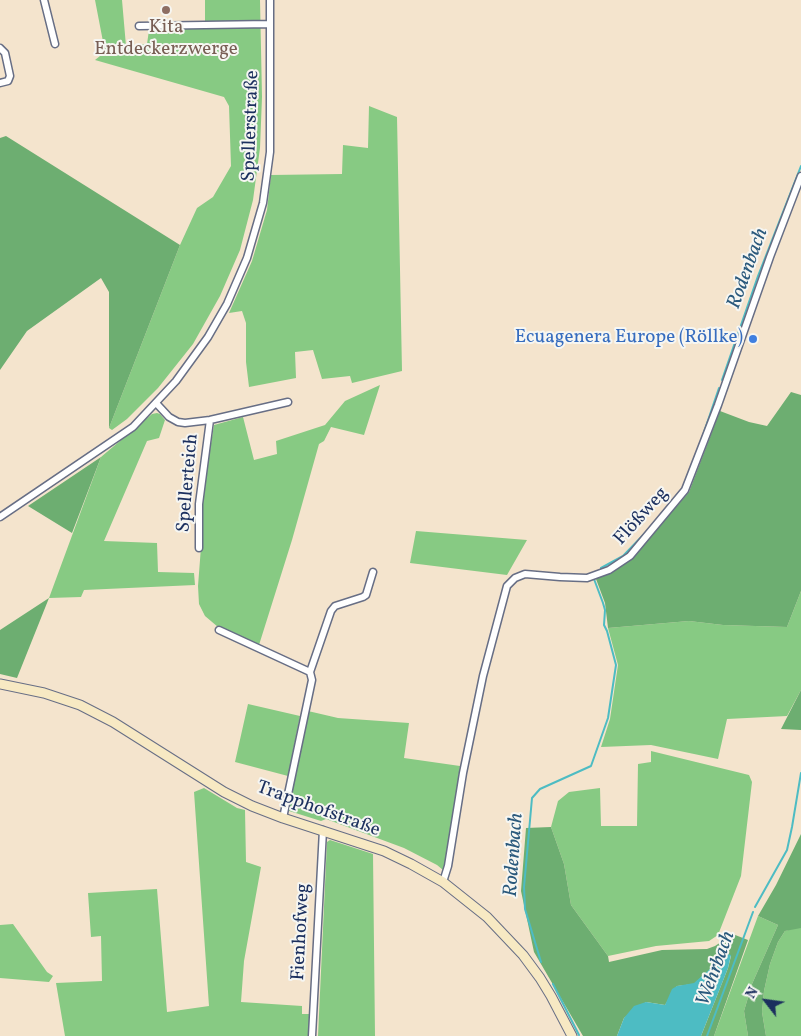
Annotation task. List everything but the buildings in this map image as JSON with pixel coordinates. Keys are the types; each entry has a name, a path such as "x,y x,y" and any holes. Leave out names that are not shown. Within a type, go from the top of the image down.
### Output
{"street":[{"path":"44,0 55,44"},
{"name":"Spellerstraße","path":"0,517 132,427 176,381 208,337 227,304 247,258 263,204 270,152 270,0"},
{"path":"139,26 270,24"},
{"path":"0,48 5,52 10,76 8,82 0,83"},
{"name":"Flößweg","path":"443,882 448,866 463,773 481,685 507,586 515,578 525,574 560,578 587,578 609,570 630,556 685,490 801,176"},
{"path":"156,403 169,417 178,422 192,423 288,402"},
{"name":"Spellerteich","path":"199,548 199,504 210,420"},
{"path":"283,818 312,680 310,672 332,608 366,595 373,572"},
{"path":"219,630 310,672"},
{"name":"Trapphofstraße","path":"0,684 44,693 80,705 113,722 224,792 283,818 384,851 443,882 487,917 523,956 552,996 572,1036"},
{"name":"Fienhofweg","path":"312,1036 323,830"}],"green space":[{"path":"95,0 122,0 126,46 147,44 149,30 205,28 205,0 260,0 262,97 260,148 253,200 240,250 220,296 193,344 158,388 127,419 112,430 109,428 180,245 197,208 213,197 231,166 229,106 224,97 95,60 105,52"},
{"path":"369,106 397,117 402,371 352,383 350,376 322,379 313,350 295,352 296,378 249,387 246,362 246,323 242,311 229,313 252,261 267,210 271,175 342,174 343,145 368,148"},
{"path":"6,136 180,245 109,428 109,292 101,278 27,331 0,370 0,138"},
{"path":"380,385 364,435 331,427 324,441 319,444 292,540 259,645 218,627 205,616 199,604 198,586 202,499 214,425 243,417 254,460 277,454 276,441 325,425 345,401"},
{"path":"791,392 801,395 801,591 787,627 723,625 689,621 608,628 605,603 596,579 632,558 689,492 720,411 749,422 767,426"},
{"path":"157,413 165,420 159,438 147,441 104,541 157,543 158,572 194,573 195,585 84,590 81,597 49,598 101,457 152,414"},
{"path":"101,457 72,533 28,506"},
{"path":"416,531 527,540 507,575 410,563"},
{"path":"801,591 801,690 787,716 727,719 718,759 651,745 601,747 610,719 618,665 608,628 689,621 723,625 787,627"},
{"path":"49,598 17,678 0,674 0,630"},
{"path":"801,690 801,730 781,729"},
{"path":"248,704 300,716 288,776 235,762"},
{"path":"308,711 338,718 409,723 404,758 460,766 446,865 443,870 404,848 326,819 321,821 286,810"},
{"path":"651,751 749,775 752,782 741,876 718,935 709,941 656,946 608,956 571,905 564,864 551,827 558,801 569,792 600,788 601,826 637,826 638,764 651,762"},
{"path":"204,788 237,808 245,810 246,862 261,867 244,961 241,1002 302,1006 302,1014 310,1014 309,1036 65,1036 56,983 102,981 101,936 91,937 88,893 157,889 167,1012 209,1006 194,792"},
{"path":"551,827 564,864 571,905 608,956 609,962 662,950 707,949 721,942 725,931 748,940 714,1036 701,1036 728,968 731,956 727,954 694,984 677,986 665,1005 646,1002 624,1018 617,1036 583,1036 534,952 521,891 526,828"},
{"path":"801,834 801,928 785,931 778,942 770,964 762,1012 766,1036 748,1036 744,1011 752,984 778,925 758,916 776,885"},
{"path":"330,840 373,854 375,1036 318,1036 327,842"},
{"path":"758,916 778,925 752,984 744,1011 748,1036 714,1036"},
{"path":"13,924 47,972 53,976 49,982 0,978 0,925"},
{"path":"801,928 801,1036 766,1036 762,1012 770,964 778,942 785,931"}],"water":[{"path":"727,954 731,955 728,968 701,1036 617,1036 624,1018 634,1006 646,1002 665,1005 672,989 677,986 694,983"}],"waterway":[{"name":"Rodenbach","path":"722,380 758,276 801,166"},
{"name":"Rodenbach","path":"702,438 719,388"},
{"name":"Rodenbach","path":"601,568 623,556 649,529"},
{"name":"Rodenbach","path":"541,962 525,909 524,887 532,798 540,789 591,766 608,718 616,665 604,625 605,610 594,579"},
{"name":"Wehrbach","path":"755,907 787,850 801,773"},
{"name":"Wehrbach","path":"707,1036 753,912"},
{"name":"Rodenbach","path":"553,984 579,1035"}],"place":[{"name":"Kita Entdeckerzwerge","path":"166,10"},
{"name":"Ecuagenera Europe (Röllke)","path":"753,339"}]}
